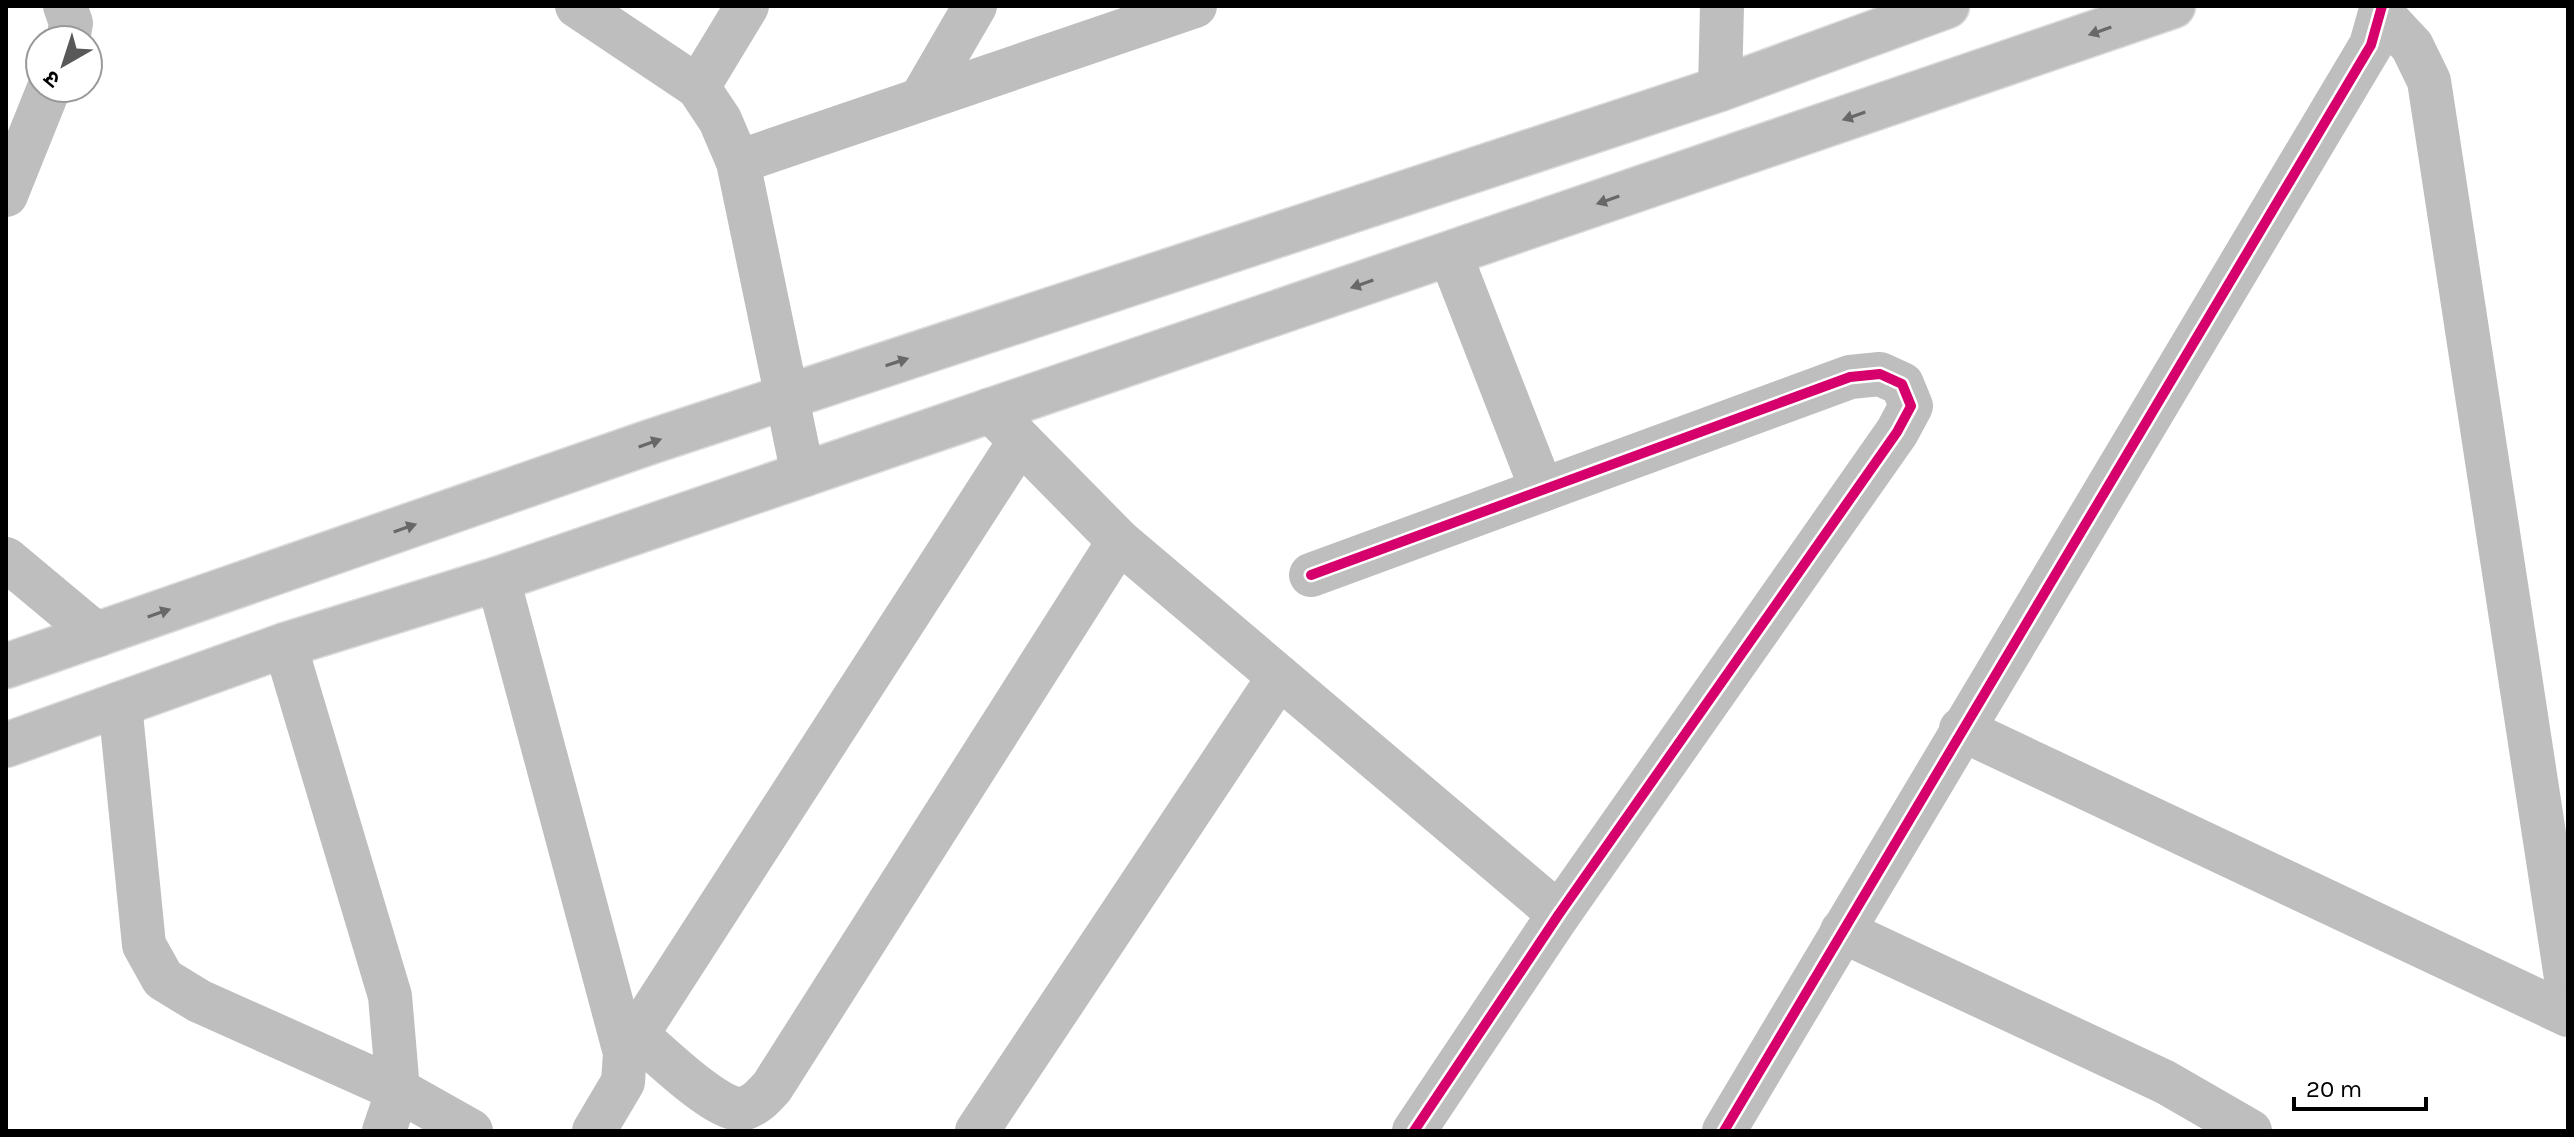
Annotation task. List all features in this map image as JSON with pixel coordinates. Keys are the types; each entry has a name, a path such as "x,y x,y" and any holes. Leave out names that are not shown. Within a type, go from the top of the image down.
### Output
{"street":[{"path":"577,6 698,87 720,120 738,162 803,475"},
{"path":"698,87 747,6"},
{"path":"921,99 975,6"},
{"path":"738,162 1195,6"},
{"path":"1720,89 1722,6"},
{"path":"6,666 787,398 1720,89 1947,6"},
{"path":"6,745 285,645 498,579 2173,6"},
{"path":"1724,1131 2371,45 2382,10"},
{"path":"2382,10 2412,46 2429,81 2568,991"},
{"path":"6,195 43,104"},
{"path":"1450,254 1542,490"},
{"path":"1311,575 1850,377 1880,374 1902,384 1911,406 1897,432 1559,914 1414,1131"},
{"path":"990,410 1119,541 1559,914"},
{"path":"594,1131 623,1082 631,1044 1020,441"},
{"path":"498,579 631,1044 717,1102 739,1110 756,1104 772,1087 1119,541"},
{"path":"6,559 97,635"},
{"path":"285,645 390,996 398,1090 384,1131"},
{"path":"977,1131 1279,677"},
{"path":"120,704 144,945 163,979 199,1001 398,1090 471,1131"},
{"path":"1961,729 2568,1015"},
{"path":"1842,931 2165,1082 2250,1131"}],"cycle path":[{"path":"1724,1131 2371,45 2382,6"},
{"path":"1311,575 1850,377 1880,374 1902,384 1911,406 1897,432 1559,914 1414,1131"}]}
